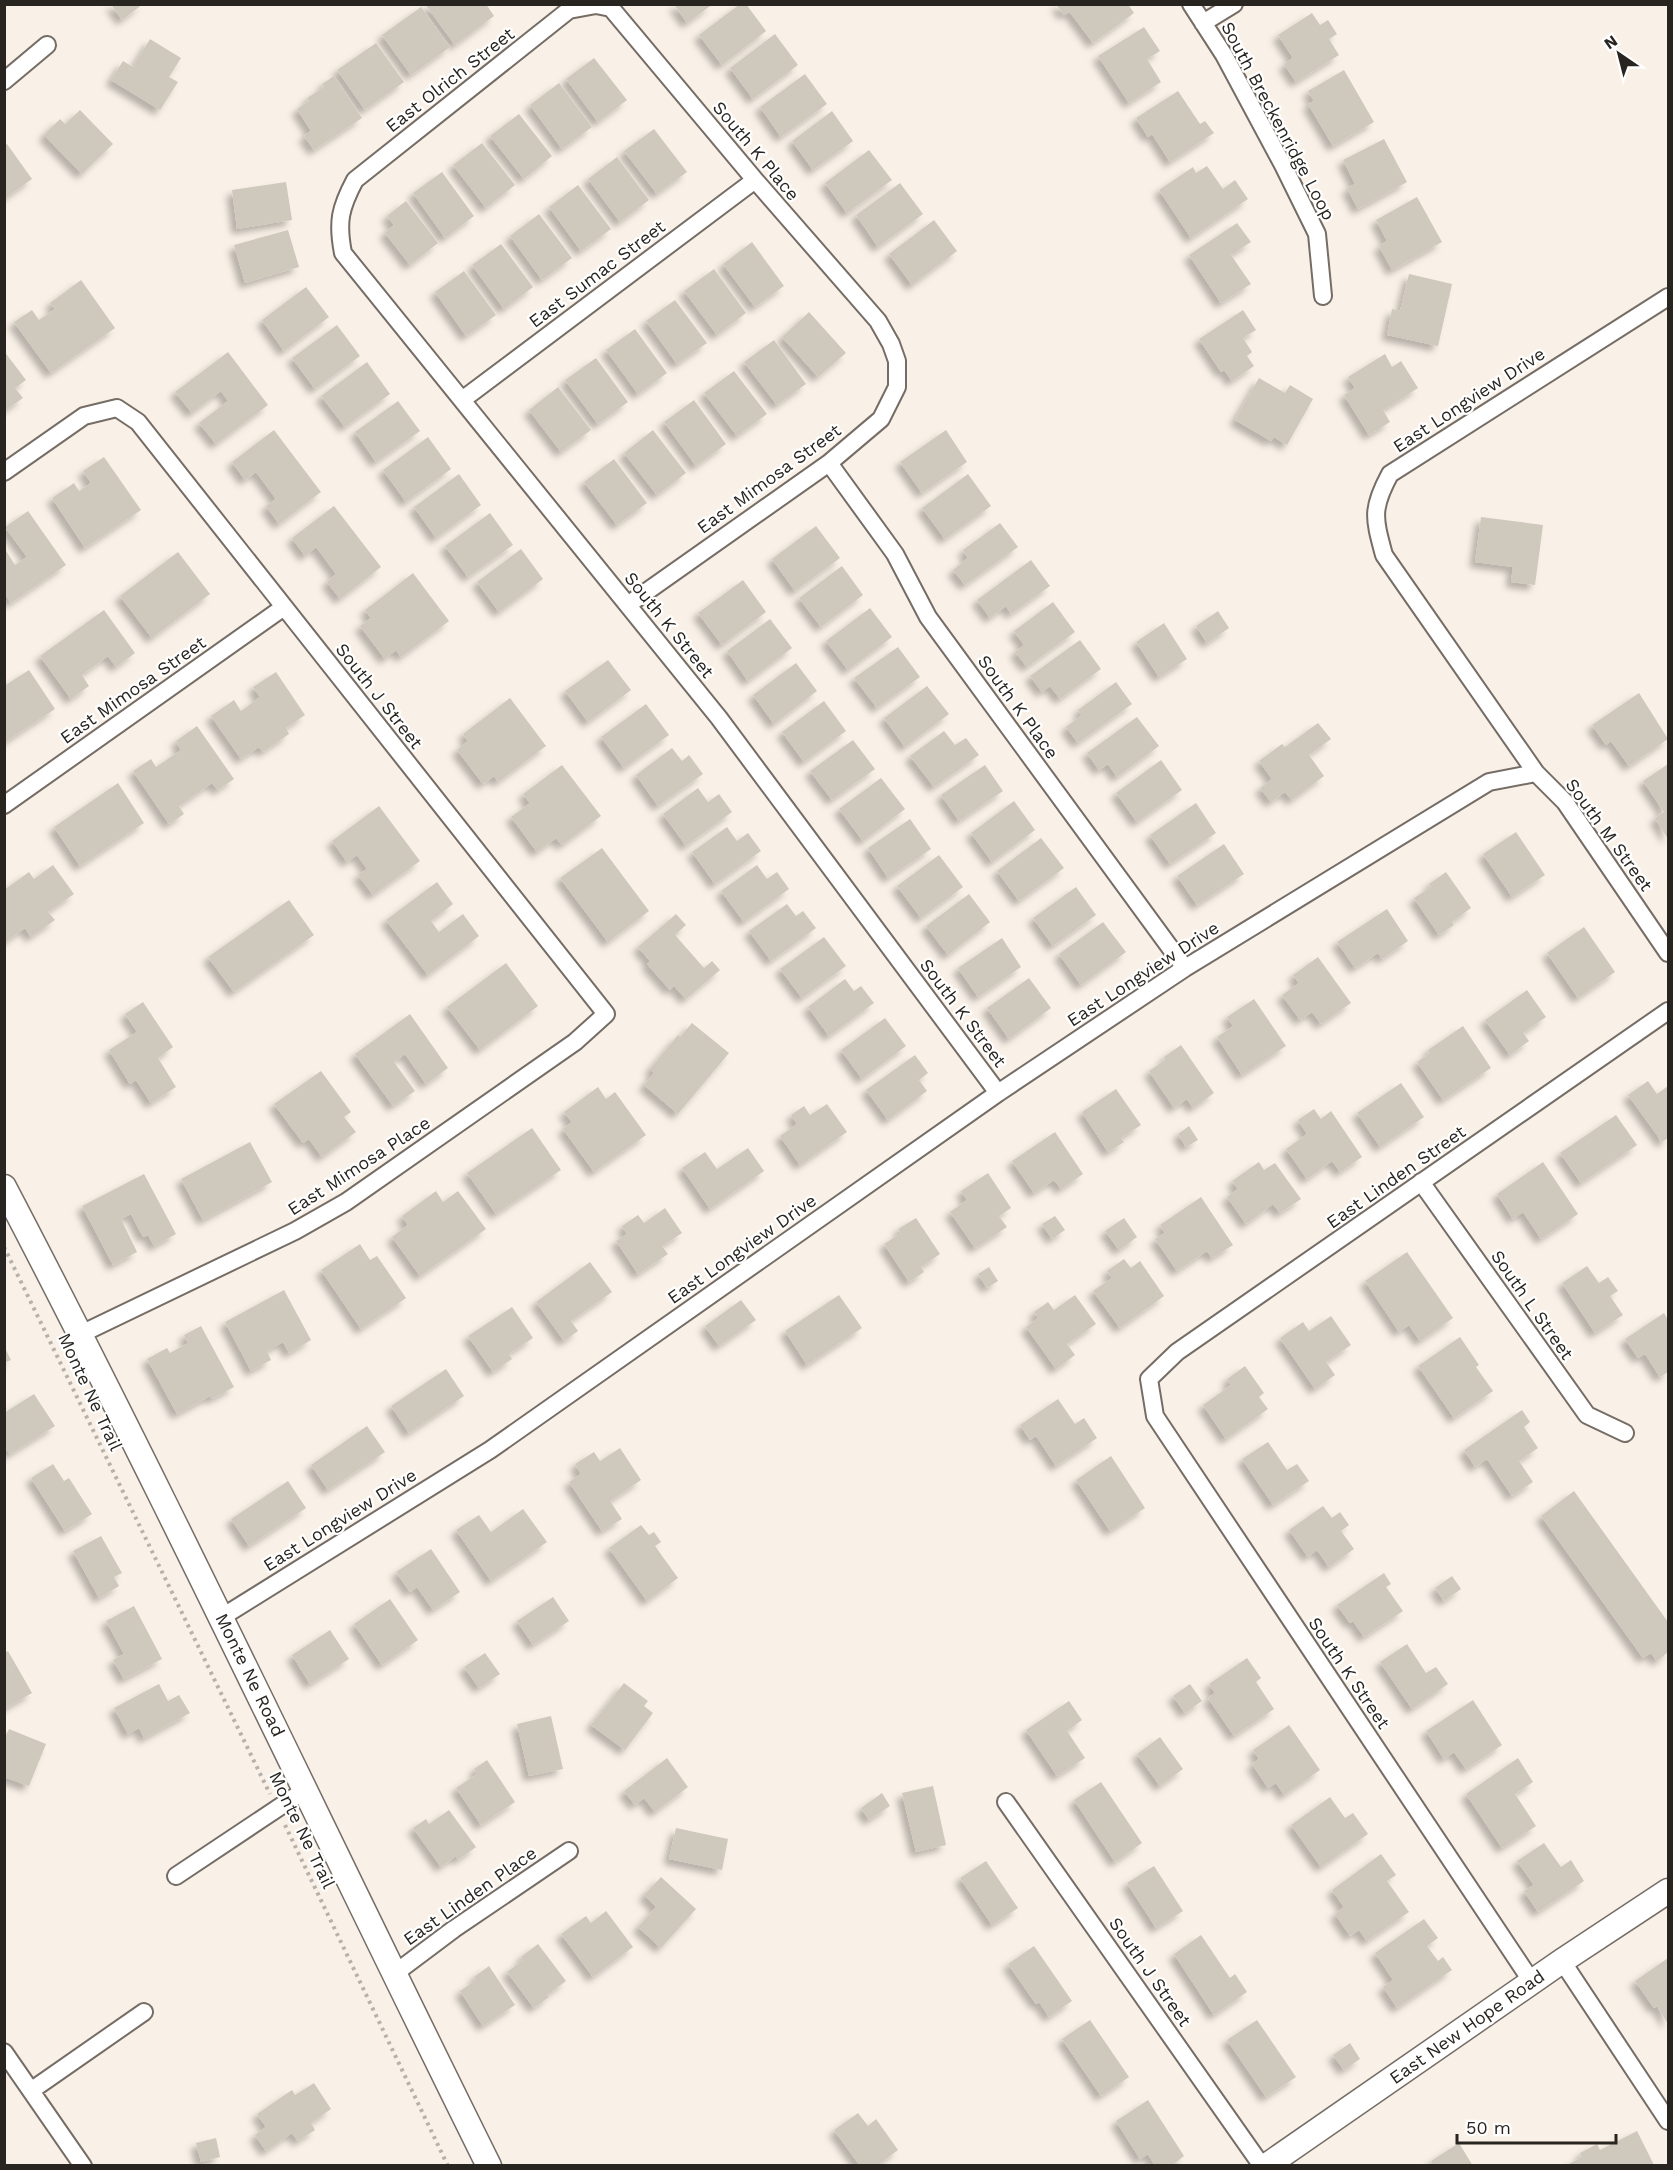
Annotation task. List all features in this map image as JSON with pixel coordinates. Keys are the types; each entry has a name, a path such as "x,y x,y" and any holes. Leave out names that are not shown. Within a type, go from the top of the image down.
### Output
{"street":[{"name":"South Breckenridge Loop","path":"1191,4 1224,55 1317,234 1323,296"},
{"path":"1203,23 1234,4"},
{"name":"South K Place","path":"567,7 596,5 611,8 755,180 878,321 897,361"},
{"name":"East Olrich Street","path":"355,180 567,7"},
{"path":"4,81 47,45"},
{"name":"South K Street","path":"355,180 345,198 338,227 343,253 719,718 998,1093"},
{"name":"East Sumac Street","path":"462,400 755,180"},
{"name":"East Longview Drive","path":"222,1617 490,1450 998,1093 1185,968 1489,782 1536,773 1384,555 1375,522 1378,495 1390,474 1413,458 1668,297"},
{"name":"East Mimosa Street","path":"628,604 829,463 881,419 897,387 897,361"},
{"name":"South J Street","path":"4,472 84,416 117,408 138,422 606,1014"},
{"name":"South K Place","path":"829,463 895,554 928,617 1185,968"},
{"name":"East Mimosa Street","path":"4,805 284,606"},
{"name":"South M Street","path":"1536,773 1565,801 1668,952"},
{"name":"East Linden Street","path":"1149,1379 1177,1352 1668,1011"},
{"name":"East Mimosa Place","path":"81,1334 295,1232 346,1202 575,1042 606,1014"},
{"name":"South L Street","path":"1421,1182 1587,1415 1625,1433"},
{"name":"Monte Ne Road","path":"4,1187 81,1334 222,1617 489,2166"},
{"name":"South K Street","path":"1149,1379 1155,1416 1532,1982"},
{"path":"176,1876 305,1790"},
{"name":"South J Street","path":"1006,1802 1262,2166"},
{"name":"East Linden Place","path":"394,1974 454,1929 568,1851"},
{"name":"East New Hope Road","path":"1266,2166 1562,1961 1668,1891"},
{"path":"1562,1961 1668,2121"},
{"path":"32,2090 144,2012"},
{"path":"4,2052 83,2166"}],"path":[{"name":"Monte Ne Trail","path":"4,1247 448,2166"}],"building":[{"path":"111,4 143,4 122,20"},
{"path":"425,4 486,4 494,16 455,45"},
{"path":"674,4 713,4 687,23"},
{"path":"740,4 746,4 766,31 722,65 699,35"},
{"path":"1056,4 1128,4 1134,13 1093,43 1069,11 1064,15"},
{"path":"421,7 450,47 411,75 382,35"},
{"path":"1312,13 1320,25 1328,20 1337,34 1329,39 1339,55 1296,82 1284,64 1293,58 1278,35"},
{"path":"1144,27 1160,51 1147,59 1161,82 1129,103 1098,56"},
{"path":"775,34 798,65 753,99 730,68"},
{"path":"150,39 181,58 169,77 178,82 160,110 111,80 123,61 133,67"},
{"path":"376,43 404,82 365,110 337,70"},
{"path":"594,58 627,100 598,122 566,79"},
{"path":"1344,70 1374,122 1333,146 1308,104 1314,101 1308,91"},
{"path":"805,74 827,104 781,137 760,107"},
{"path":"334,76 362,118 314,150 304,136 311,131 297,109 309,101 307,98 324,87 322,84"},
{"path":"559,83 592,127 562,149 530,105"},
{"path":"1178,91 1200,124 1205,121 1214,133 1170,162 1152,134 1148,137 1136,118"},
{"path":"80,110 113,144 82,174 44,135 60,119 65,124"},
{"path":"832,111 853,141 813,170 792,141"},
{"path":"519,114 552,156 524,179 490,136"},
{"path":"654,129 687,172 657,194 624,151"},
{"path":"1384,139 1407,182 1358,209 1347,188 1355,184 1343,160"},
{"path":"482,143 515,185 486,208 453,165"},
{"path":"7,144 32,179 4,199 4,146"},
{"path":"869,150 892,180 847,213 825,183"},
{"path":"617,157 649,200 620,222 588,179"},
{"path":"1207,166 1223,189 1235,180 1248,199 1191,238 1159,190 1193,167 1196,173"},
{"path":"442,172 474,216 445,238 413,193"},
{"path":"286,182 292,220 237,229 232,190"},
{"path":"900,183 923,214 878,247 856,215"},
{"path":"578,185 611,229 581,251 549,207"},
{"path":"1417,197 1442,242 1392,270 1379,246 1387,241 1376,220"},
{"path":"406,201 438,243 410,265 385,233 394,225 387,216"},
{"path":"539,214 572,258 542,280 510,236"},
{"path":"934,220 957,251 912,285 889,254"},
{"path":"1237,223 1251,242 1231,255 1251,284 1221,303 1189,255"},
{"path":"288,230 299,267 245,283 234,245"},
{"path":"752,242 784,286 755,307 723,264"},
{"path":"501,244 533,287 504,309 472,265"},
{"path":"714,269 746,313 717,335 684,291"},
{"path":"464,271 496,315 466,336 435,292"},
{"path":"1409,274 1452,284 1438,346 1387,335 1392,309 1400,311"},
{"path":"81,280 115,328 51,373 14,322 32,310 39,320 55,309 50,303"},
{"path":"306,287 329,317 284,351 262,320"},
{"path":"675,300 707,343 677,364 646,321"},
{"path":"1243,310 1256,330 1243,338 1252,352 1247,356 1254,366 1232,381 1224,370 1221,372 1199,339"},
{"path":"809,312 846,353 818,377 782,337"},
{"path":"337,325 360,356 315,389 292,358"},
{"path":"635,329 667,373 638,394 606,350"},
{"path":"774,340 806,384 777,405 744,362"},
{"path":"4,351 26,380 15,388 23,398 4,411"},
{"path":"228,352 268,405 216,444 199,423 228,401 221,391 192,413 175,392"},
{"path":"1385,354 1392,367 1401,361 1418,388 1383,410 1390,422 1369,435 1344,395 1355,388 1348,377"},
{"path":"596,358 628,402 598,424 565,380"},
{"path":"367,362 390,394 345,427 321,396"},
{"path":"734,371 767,414 737,436 704,393"},
{"path":"1259,378 1285,393 1290,385 1313,399 1287,445 1274,437 1271,441 1235,420"},
{"path":"558,387 591,430 561,452 529,410"},
{"path":"694,400 726,444 696,466 664,422"},
{"path":"398,401 420,431 376,462 355,432"},
{"path":"274,430 321,492 279,524 266,506 276,499 256,472 245,480 232,462"},
{"path":"653,430 686,473 657,495 624,453"},
{"path":"946,430 967,462 922,493 900,462"},
{"path":"428,437 451,469 406,502 383,470"},
{"path":"104,457 141,510 85,548 52,498 74,483 79,491 91,483 83,471"},
{"path":"614,459 647,503 617,525 584,482"},
{"path":"459,474 481,505 436,538 414,507"},
{"path":"968,474 991,506 945,539 922,508"},
{"path":"334,506 381,567 340,599 327,582 336,574 316,547 305,556 292,538"},
{"path":"28,511 66,565 11,603 5,594 5,549 15,565 27,557 5,527"},
{"path":"490,513 513,545 468,577 445,546"},
{"path":"1481,517 1543,525 1535,585 1511,582 1513,567 1475,562"},
{"path":"1000,523 1018,547 965,585 953,570 968,558 963,550"},
{"path":"816,526 840,558 795,591 772,559"},
{"path":"521,549 543,579 499,612 477,582"},
{"path":"178,552 210,594 152,638 120,596"},
{"path":"1031,560 1050,586 1011,614 1006,606 990,618 977,600"},
{"path":"842,566 863,595 821,627 799,598"},
{"path":"413,573 449,621 401,657 396,650 385,659 360,626 371,618 365,610"},
{"path":"743,580 766,612 722,645 698,613"},
{"path":"1053,602 1075,632 1027,667 1015,652 1024,645 1014,631"},
{"path":"870,608 892,637 848,670 826,641"},
{"path":"104,610 135,653 116,667 108,656 82,675 89,686 71,699 40,656"},
{"path":"1218,611 1229,628 1207,643 1196,626"},
{"path":"770,619 792,648 748,681 727,651"},
{"path":"1164,623 1187,659 1159,677 1136,642"},
{"path":"1080,640 1101,669 1060,699 1050,686 1042,692 1030,676"},
{"path":"898,647 920,677 877,708 854,678"},
{"path":"608,660 631,690 588,722 565,691"},
{"path":"796,663 817,691 774,724 753,695"},
{"path":"29,670 55,709 4,743 4,686"},
{"path":"276,672 305,715 286,728 289,734 263,752 259,747 241,759 211,716 234,700 241,711 260,697 253,687"},
{"path":"1116,682 1132,704 1078,743 1066,727 1082,715 1078,710"},
{"path":"927,686 949,714 905,747 884,718"},
{"path":"1639,693 1668,739 1629,766 1611,741 1606,745 1592,725"},
{"path":"510,698 546,746 498,782 494,776 483,784 457,750 468,741 463,734"},
{"path":"824,701 846,731 804,762 782,732"},
{"path":"646,704 669,735 624,768 601,737"},
{"path":"1137,717 1159,746 1117,777 1108,764 1099,770 1087,753"},
{"path":"1318,723 1331,739 1309,755 1324,776 1292,800 1285,792 1271,802 1260,788 1272,779 1259,761 1282,744 1285,747"},
{"path":"197,726 234,779 218,790 212,783 179,806 184,814 169,824 133,771 151,759 156,767 181,750 176,741"},
{"path":"944,731 955,745 966,738 979,755 934,787 910,756"},
{"path":"853,740 875,769 832,800 810,771"},
{"path":"672,748 682,761 689,755 703,774 658,806 636,775"},
{"path":"1161,760 1182,790 1137,822 1116,793"},
{"path":"1668,764 1668,839 1655,818 1664,812 1643,781"},
{"path":"562,765 601,816 562,845 556,838 537,852 511,817 530,803 523,794"},
{"path":"985,765 1003,791 959,821 941,795"},
{"path":"881,778 905,809 863,841 839,809"},
{"path":"118,783 144,823 80,866 54,827"},
{"path":"698,788 708,802 719,794 732,812 686,846 663,814"},
{"path":"1014,801 1035,830 992,862 971,833"},
{"path":"1196,803 1216,833 1170,864 1150,835"},
{"path":"379,806 420,861 373,895 358,875 367,869 357,855 347,862 332,841"},
{"path":"910,819 931,849 888,878 868,848"},
{"path":"727,827 737,841 748,833 761,851 715,884 692,852"},
{"path":"1516,832 1545,875 1512,897 1483,854"},
{"path":"1041,838 1064,868 1019,901 997,871"},
{"path":"1224,844 1244,874 1197,905 1177,876"},
{"path":"602,848 649,911 608,942 560,878"},
{"path":"939,855 963,887 921,918 897,886"},
{"path":"53,865 74,894 48,912 55,920 31,937 25,928 4,943 4,890 29,872 34,879"},
{"path":"757,865 767,879 777,872 789,889 744,922 721,891"},
{"path":"1446,872 1471,908 1452,922 1454,925 1439,935 1414,898 1431,887 1429,884"},
{"path":"437,882 453,904 431,921 439,932 463,914 479,936 428,975 386,920"},
{"path":"1076,887 1096,915 1053,946 1033,918"},
{"path":"969,894 990,922 948,955 926,926"},
{"path":"289,900 314,935 234,992 208,957"},
{"path":"787,904 796,916 803,911 816,928 771,961 749,931"},
{"path":"1387,909 1408,941 1382,959 1378,953 1355,968 1337,942"},
{"path":"676,914 686,925 675,935 704,968 712,961 720,970 686,999 674,986 670,990 647,964 650,961 638,947"},
{"path":"1103,922 1126,952 1081,985 1059,954"},
{"path":"1584,927 1615,972 1578,998 1547,953"},
{"path":"824,937 846,966 802,998 780,969"},
{"path":"1002,938 1021,967 978,997 958,968"},
{"path":"1318,957 1351,1003 1321,1024 1312,1012 1300,1020 1282,995 1299,983 1293,975"},
{"path":"506,963 538,1006 480,1050 447,1007"},
{"path":"1029,978 1051,1008 1009,1039 987,1008"},
{"path":"845,979 854,991 861,986 874,1003 829,1036 808,1007"},
{"path":"1527,990 1546,1017 1523,1033 1529,1041 1510,1055 1485,1020"},
{"path":"1254,999 1286,1046 1242,1075 1217,1037 1233,1026 1227,1017"},
{"path":"143,1002 173,1047 158,1058 176,1087 151,1103 136,1080 130,1084 109,1050 137,1032 125,1014"},
{"path":"410,1014 448,1068 426,1084 405,1054 394,1062 415,1091 393,1106 355,1054"},
{"path":"885,1018 906,1046 862,1079 841,1050"},
{"path":"692,1023 729,1053 678,1114 644,1085 654,1073 650,1069 678,1035 680,1037"},
{"path":"1463,1026 1491,1068 1443,1100 1417,1062 1430,1053 1428,1050"},
{"path":"1181,1045 1214,1093 1193,1108 1187,1099 1174,1108 1149,1071"},
{"path":"915,1055 928,1073 919,1080 927,1091 888,1120 866,1090"},
{"path":"321,1071 351,1112 344,1117 356,1132 322,1157 309,1139 303,1143 274,1104"},
{"path":"1648,1081 1657,1094 1668,1086 1668,1138 1662,1142 1628,1095"},
{"path":"1401,1083 1424,1117 1380,1147 1357,1113"},
{"path":"598,1087 606,1099 615,1092 646,1135 594,1172 563,1129 572,1122 564,1112"},
{"path":"1116,1089 1141,1125 1121,1138 1124,1142 1108,1152 1082,1112"},
{"path":"827,1104 847,1132 800,1165 780,1136 797,1124 791,1115 804,1106 810,1115"},
{"path":"1314,1109 1321,1119 1331,1111 1362,1157 1340,1172 1332,1161 1307,1179 1286,1149 1307,1134 1298,1120"},
{"path":"1616,1115 1637,1145 1581,1183 1560,1153"},
{"path":"1189,1126 1198,1140 1186,1147 1178,1134"},
{"path":"532,1128 561,1170 496,1214 467,1173"},
{"path":"1055,1132 1083,1174 1061,1189 1054,1180 1034,1193 1012,1161"},
{"path":"250,1142 272,1182 203,1220 181,1179"},
{"path":"748,1148 764,1171 710,1209 682,1168 705,1152 717,1169"},
{"path":"1259,1162 1264,1170 1275,1163 1301,1199 1280,1213 1273,1204 1246,1224 1227,1197 1238,1189 1232,1181"},
{"path":"1543,1162 1578,1214 1541,1239 1523,1212 1513,1219 1497,1194"},
{"path":"988,1173 1011,1208 999,1216 1007,1227 975,1248 950,1212 967,1200 961,1191"},
{"path":"144,1174 176,1234 154,1246 148,1235 143,1237 131,1214 121,1219 137,1252 113,1265 82,1206"},
{"path":"436,1191 443,1202 458,1191 486,1229 420,1276 392,1237 408,1225 402,1216"},
{"path":"1201,1197 1233,1245 1212,1258 1207,1251 1177,1271 1155,1239 1165,1233 1160,1225"},
{"path":"665,1208 682,1233 662,1246 668,1254 638,1274 616,1241 627,1234 622,1226 638,1215 644,1223"},
{"path":"1055,1216 1065,1230 1052,1239 1042,1224"},
{"path":"916,1218 940,1254 921,1267 924,1272 909,1282 884,1244 901,1233 898,1229"},
{"path":"1124,1218 1137,1237 1119,1250 1105,1231"},
{"path":"360,1244 370,1260 377,1256 406,1298 361,1329 321,1270"},
{"path":"1407,1252 1453,1318 1420,1341 1409,1325 1399,1332 1365,1281"},
{"path":"1124,1259 1131,1268 1140,1261 1164,1296 1120,1328 1093,1291 1112,1278 1107,1271"},
{"path":"590,1262 612,1292 571,1321 578,1331 564,1341 536,1302"},
{"path":"1587,1266 1599,1283 1608,1277 1618,1291 1610,1296 1623,1315 1595,1333 1562,1283"},
{"path":"989,1267 998,1281 987,1288 978,1274"},
{"path":"284,1290 311,1340 289,1353 283,1342 267,1351 271,1360 251,1371 225,1322"},
{"path":"839,1295 862,1328 807,1365 785,1331"},
{"path":"1075,1295 1096,1324 1067,1344 1075,1355 1056,1369 1026,1327 1038,1318 1034,1312 1048,1302 1054,1310"},
{"path":"741,1300 756,1320 719,1346 705,1326"},
{"path":"512,1307 533,1338 509,1354 512,1359 493,1372 468,1336"},
{"path":"1664,1313 1668,1320 1668,1372 1660,1377 1645,1354 1638,1358 1625,1339"},
{"path":"1331,1316 1351,1345 1326,1362 1335,1375 1315,1389 1280,1338 1303,1322 1309,1331"},
{"path":"201,1326 234,1387 212,1399 210,1396 177,1414 147,1359 167,1348 170,1353 188,1343 184,1335"},
{"path":"1460,1337 1479,1365 1476,1367 1493,1391 1454,1418 1418,1366"},
{"path":"4,1346 11,1360 4,1363"},
{"path":"1245,1366 1264,1393 1259,1397 1268,1409 1226,1439 1203,1405 1231,1385 1227,1379"},
{"path":"446,1369 464,1396 409,1433 391,1406"},
{"path":"34,1394 55,1426 10,1454 4,1447 4,1413"},
{"path":"1058,1399 1075,1424 1084,1418 1097,1438 1056,1466 1036,1436 1030,1440 1020,1425"},
{"path":"1522,1410 1530,1422 1524,1427 1538,1448 1519,1461 1533,1482 1512,1496 1487,1459 1475,1467 1464,1450"},
{"path":"367,1426 385,1452 328,1490 311,1465"},
{"path":"1268,1442 1287,1470 1297,1464 1309,1481 1273,1505 1242,1459"},
{"path":"620,1448 641,1480 610,1501 622,1519 602,1531 569,1482 581,1474 575,1464 594,1452 600,1461"},
{"path":"1111,1456 1145,1508 1110,1531 1076,1480"},
{"path":"53,1464 64,1481 69,1478 92,1514 65,1531 31,1478"},
{"path":"288,1481 306,1508 249,1546 231,1519"},
{"path":"1574,1491 1668,1622 1668,1652 1657,1661 1651,1653 1643,1658 1541,1516"},
{"path":"1323,1506 1332,1518 1340,1512 1349,1525 1341,1531 1354,1549 1329,1567 1317,1550 1308,1557 1289,1530"},
{"path":"523,1509 547,1542 491,1581 456,1530 479,1515 491,1532"},
{"path":"641,1525 649,1535 654,1532 661,1542 655,1546 678,1578 647,1601 609,1548"},
{"path":"101,1536 122,1573 114,1577 119,1586 99,1598 73,1551"},
{"path":"431,1549 460,1592 433,1610 417,1587 410,1592 396,1572"},
{"path":"1384,1573 1391,1584 1386,1587 1403,1611 1364,1637 1353,1621 1350,1623 1337,1605"},
{"path":"1452,1576 1461,1589 1444,1601 1435,1588"},
{"path":"553,1597 569,1621 533,1645 517,1621"},
{"path":"390,1599 418,1640 382,1665 354,1624"},
{"path":"134,1606 162,1659 124,1679 113,1660 124,1654 106,1621"},
{"path":"330,1630 349,1659 310,1684 292,1655"},
{"path":"1407,1644 1426,1673 1436,1667 1448,1684 1412,1709 1380,1662"},
{"path":"8,1651 32,1693 4,1709 4,1653"},
{"path":"485,1653 500,1674 479,1688 464,1667"},
{"path":"1247,1658 1261,1678 1256,1682 1274,1709 1234,1736 1208,1698 1215,1693 1209,1684"},
{"path":"624,1683 648,1701 644,1706 653,1713 625,1750 591,1725"},
{"path":"159,1684 168,1701 179,1695 190,1713 144,1738 139,1728 128,1734 114,1708"},
{"path":"1190,1684 1202,1701 1185,1713 1173,1696"},
{"path":"1473,1700 1502,1745 1466,1769 1454,1752 1444,1759 1426,1731"},
{"path":"1069,1701 1082,1720 1067,1731 1085,1758 1057,1776 1026,1730"},
{"path":"551,1716 563,1769 529,1776 517,1724"},
{"path":"1289,1725 1320,1770 1284,1795 1276,1783 1268,1788 1252,1764 1259,1759 1253,1750"},
{"path":"9,1729 46,1744 29,1786 4,1777 4,1739"},
{"path":"1160,1737 1183,1769 1160,1786 1137,1754"},
{"path":"667,1758 688,1787 655,1812 644,1798 635,1805 624,1791"},
{"path":"1518,1758 1533,1782 1515,1794 1536,1826 1502,1848 1466,1794"},
{"path":"487,1760 515,1802 481,1825 456,1788 477,1774 474,1769"},
{"path":"1101,1782 1142,1843 1115,1862 1074,1800"},
{"path":"933,1786 946,1845 916,1852 902,1793"},
{"path":"882,1793 890,1806 869,1820 861,1808"},
{"path":"1330,1797 1345,1818 1353,1813 1368,1834 1321,1867 1291,1825"},
{"path":"449,1810 476,1847 458,1860 456,1856 441,1867 413,1828 426,1819 429,1824"},
{"path":"676,1828 728,1839 722,1870 669,1859"},
{"path":"1544,1843 1561,1867 1571,1860 1584,1881 1538,1912 1524,1891 1534,1885 1517,1861"},
{"path":"1381,1854 1396,1875 1387,1881 1409,1912 1367,1941 1359,1930 1350,1936 1335,1914 1344,1907 1332,1890"},
{"path":"986,1861 1018,1908 992,1925 960,1878"},
{"path":"1154,1866 1183,1911 1156,1928 1127,1883"},
{"path":"661,1877 696,1909 661,1948 638,1927 656,1907 644,1895"},
{"path":"606,1911 633,1947 593,1977 561,1934 586,1916 591,1923"},
{"path":"1424,1919 1438,1938 1427,1946 1438,1961 1443,1957 1452,1970 1397,2008 1383,1987 1393,1980 1375,1953"},
{"path":"1201,1935 1230,1978 1235,1974 1247,1992 1214,2015 1174,1954"},
{"path":"538,1944 566,1981 534,2008 507,1972 523,1960 521,1957"},
{"path":"1034,1946 1072,2001 1049,2017 1039,2002 1036,2004 1008,1964"},
{"path":"1668,1958 1668,2024 1657,2006 1654,2008 1635,1981"},
{"path":"489,1966 515,2005 483,2026 460,1991 476,1980 474,1977"},
{"path":"1090,2020 1129,2077 1101,2096 1062,2039"},
{"path":"1257,2020 1296,2077 1266,2097 1227,2040"},
{"path":"1350,2043 1360,2059 1344,2070 1333,2055"},
{"path":"314,2083 331,2109 311,2123 315,2130 298,2141 292,2133 266,2151 255,2135 266,2127 257,2114 292,2090 295,2095"},
{"path":"1148,2100 1184,2156 1171,2166 1155,2166 1148,2154 1140,2159 1116,2121"},
{"path":"858,2113 868,2126 876,2119 898,2150 877,2166 860,2166 834,2130"},
{"path":"1637,2131 1654,2165 1652,2166 1565,2166 1582,2157 1580,2153 1597,2144 1600,2150"},
{"path":"216,2138 220,2157 201,2162 196,2143"},
{"path":"1459,2143 1473,2166 1434,2166 1431,2161"}]}
